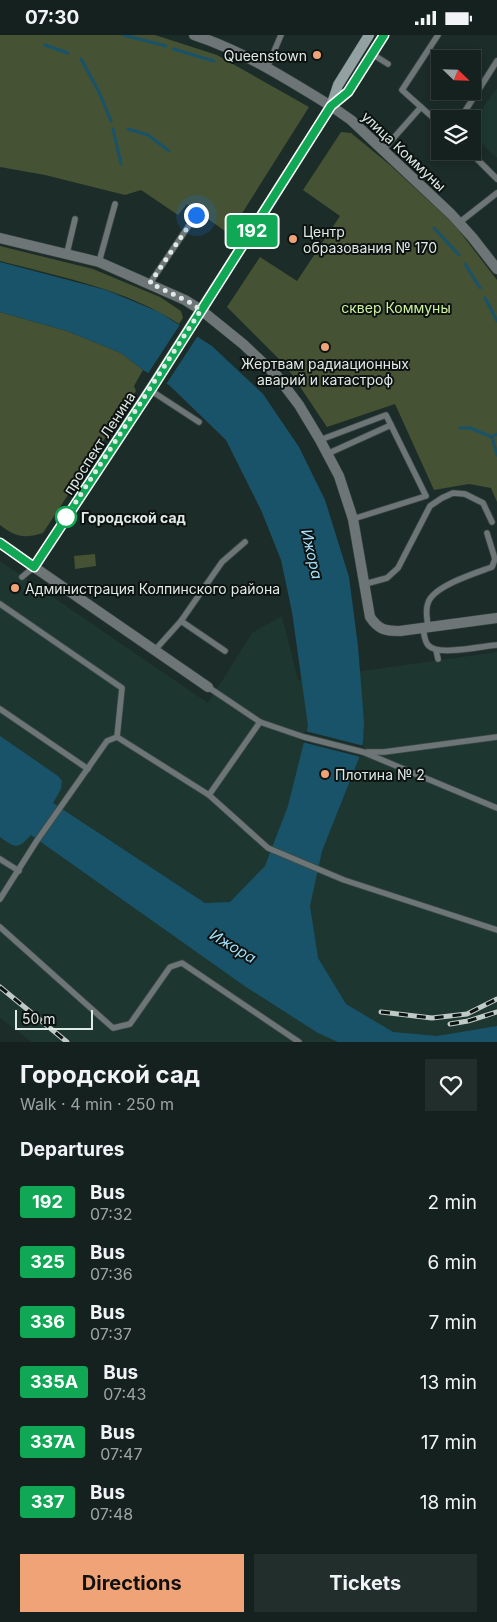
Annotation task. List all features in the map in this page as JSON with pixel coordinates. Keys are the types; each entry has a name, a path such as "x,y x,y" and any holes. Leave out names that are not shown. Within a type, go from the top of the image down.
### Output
{"main road":[{"path":"331,106 348,92 384,35"},
{"path":"201,310 331,106 338,85 364,37"},
{"name":"проспект Ленина","path":"34,567 201,310"},
{"path":"0,543 34,567"}],"street":[{"name":"улица Коммуны","path":"194,35 222,45 267,68 351,120 460,223 497,269"},
{"path":"0,238 99,262 150,283 189,302 243,344 277,376 299,405 320,440 338,476 353,519 370,617 377,626 388,631 400,631 497,618"},
{"path":"34,567 208,687"}],"lane":[{"path":"267,68 281,35"},
{"path":"431,116 402,90 438,35"},
{"path":"372,54 388,64"},
{"path":"466,110 497,61"},
{"path":"403,74 409,79"},
{"path":"383,150 421,107"},
{"path":"477,160 497,179"},
{"path":"460,223 497,193"},
{"path":"99,262 115,204"},
{"path":"150,283 159,264 196,215"},
{"path":"67,253 75,219"},
{"path":"152,387 199,422"},
{"path":"320,440 386,415 426,496 353,519"},
{"path":"327,454 391,425"},
{"path":"365,584 387,578 398,568 430,506 442,498 453,493 465,494 483,503 492,522"},
{"path":"487,533 496,559 492,567 435,592 428,601 426,611 426,643 436,650 497,645"},
{"path":"155,650 181,621 222,562 245,542"},
{"path":"22,577 34,567"},
{"path":"0,604 122,688 117,737"},
{"path":"181,621 224,651"},
{"path":"436,650 438,659"},
{"path":"208,687 260,723 304,737 363,752 497,808"},
{"path":"0,709 88,769"},
{"path":"209,795 260,723"},
{"path":"0,899 36,842 107,741 117,737"},
{"path":"117,737 209,795 268,848 344,880 497,930"},
{"path":"363,752 384,752 497,737"},
{"path":"0,859 19,871"},
{"path":"0,927 113,1027 130,1024 170,967 182,963 299,1042"}],"shaded area":[{"path":"497,88 497,158 481,143 481,110"},
{"path":"0,561 208,703 252,633 282,616 298,680 497,652 497,1042 32,1042 0,1018"}],"green space":[{"path":"0,35 155,35 217,55 309,107 229,234 187,204 178,215 141,190 125,195 45,175 0,167"},
{"name":"сквер Коммуны","path":"341,132 351,133 390,165 454,224 497,280 497,502 491,488 469,484 434,490 395,404 327,427 286,366 227,307 260,257 297,281 340,216 303,190"},
{"path":"0,246 93,269 160,297 181,311 183,318 179,324 159,312 115,293 92,285 0,261"},
{"name":"Городской сад","path":"0,312 67,331 121,353 143,370 134,386 136,391 43,533 30,536 20,536 0,525"},
{"path":"95,554 96,566 75,569 74,556"}],"water":[{"name":"Ижора","path":"0,262 106,290 159,312 212,346 263,394 299,447 325,500 349,577 358,646 364,722 363,742 359,758 322,851 310,906 318,958 346,1004 393,1032 437,1036 497,1026 497,1042 338,1042 318,1033 246,987 31,835 16,846 0,837 0,736 58,776 62,781 61,789 53,803 205,903 230,902 265,866 288,806 308,726 292,612 281,560 261,510 226,440 169,385 143,370 121,353 67,331 0,312"}],"pier":[{"path":"181,323 199,334 165,386 147,375"},
{"path":"305,731 364,746 361,757 302,742"}],"waterway":[{"path":"123,35 166,46"},
{"path":"45,45 68,53"},
{"path":"173,49 214,61"},
{"path":"81,59 99,92 111,121"},
{"path":"113,129 121,164"},
{"path":"128,129 148,135 169,151"},
{"path":"434,228 459,255"},
{"path":"465,264 480,288"},
{"path":"485,298 497,321"},
{"path":"460,428 470,428 492,437 497,434"},
{"path":"492,437 497,455"}],"railway":[{"path":"0,987 67,1042"},
{"path":"381,1012 432,1018 467,1014 497,999"},
{"path":"450,1024 468,1021 497,1012"}],"bus line":[{"name":"192","path":"0,543 34,567 154,385 331,106 348,92 384,35"}],"place":[{"name":"Queenstown","path":"317,55"},
{"name":"Центр образования № 170","path":"293,239"},
{"name":"Жертвам радиационных аварий и катастроф","path":"325,347"},
{"name":"Городской сад","path":"66,517"},
{"name":"Администрация Колпинского района","path":"15,588"},
{"name":"Плотина № 2","path":"325,774"}],"route":[{"path":"66,517 154,385 201,310 150,283 196,215"}]}
